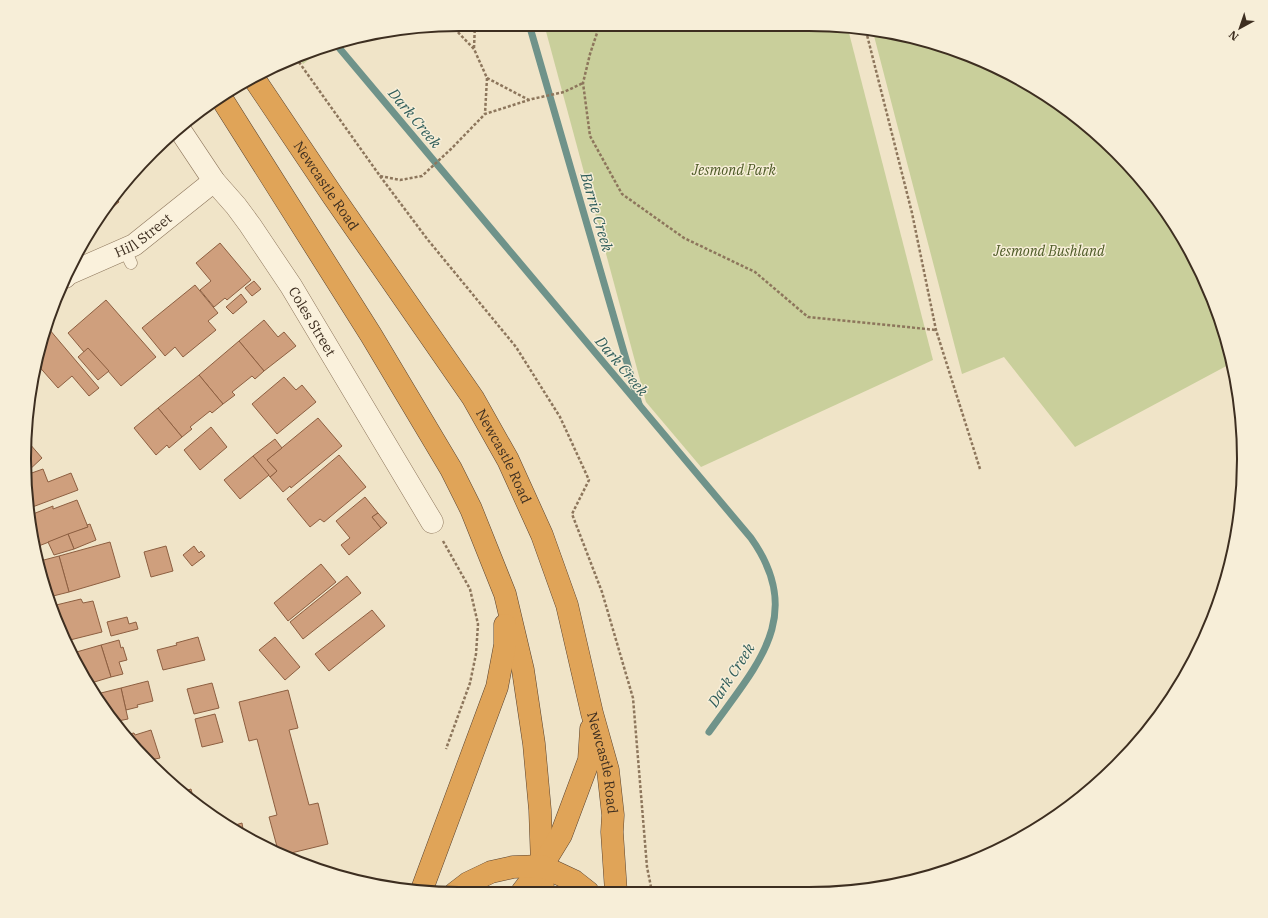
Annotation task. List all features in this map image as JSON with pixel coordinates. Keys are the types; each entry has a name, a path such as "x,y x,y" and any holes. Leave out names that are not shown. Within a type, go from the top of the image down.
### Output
{"highway":[{"name":"Newcastle Road","path":"256,82 472,398 508,460 542,535 567,605 592,713 608,770 613,815 612,832 616,887"},
{"path":"223,101 371,335 451,469 471,509 505,594 523,670 534,744 540,810 543,887"},
{"path":"424,885 497,687 505,645 505,594"},
{"path":"526,887 542,866 561,835 589,760 592,713"},
{"path":"463,887 491,872 514,867 542,866 574,880 582,887"}],"street":[{"name":"Coles Street","path":"182,133 214,181 236,206 288,282 432,522"},
{"name":"Hill Street","path":"74,272 128,256 134,245 214,181"}],"path":[{"path":"457,31 474,48 487,78 485,114"},
{"path":"474,48 475,31"},
{"path":"598,31 590,54 584,83 590,136 622,194 684,238 755,272 808,317 936,330"},
{"path":"867,35 912,212 936,330 980,469"},
{"path":"299,62 380,176 400,180 422,176 485,114 564,92 584,83"},
{"path":"487,78 531,100"},
{"path":"432,522 470,589 478,624 476,654 470,683 444,756"}],"green space":[{"name":"Jesmond Park","path":"546,31 809,31 849,33 933,360 701,467 646,402"},
{"name":"Jesmond Bushland","path":"874,36 892,39 947,54 998,75 1023,88 1070,119 1112,156 1149,198 1180,245 1193,270 1214,321 1226,366 1075,447 1004,357 962,374"},
{"path":"311,58 303,64 301,62"}],"building":[{"path":"118,200 119,202 112,208"},
{"path":"220,243 251,280 227,300 225,298 214,307 200,290 211,281 196,263"},
{"path":"254,281 261,289 252,296 245,288"},
{"path":"195,285 218,313 208,321 216,330 183,357 175,347 165,356 142,328"},
{"path":"241,294 247,302 233,314 226,307"},
{"path":"106,300 156,357 121,386 88,348 84,352 68,333"},
{"path":"264,320 278,337 284,332 296,346 264,371 239,341"},
{"path":"51,331 99,388 89,396 72,376 58,388 41,369"},
{"path":"239,341 264,371 255,379 252,376 232,392 235,395 223,404 199,375"},
{"path":"88,348 109,371 98,380 78,357"},
{"path":"199,375 223,404 212,413 210,411 190,427 192,429 182,437 158,408"},
{"path":"284,377 296,390 302,385 316,402 277,434 252,404"},
{"path":"158,408 182,437 169,448 167,445 156,455 134,428"},
{"path":"318,418 342,446 291,488 290,486 283,492 270,477 277,471 267,460"},
{"path":"211,427 227,447 200,470 184,450"},
{"path":"275,439 282,448 267,460 277,471 270,477 253,456"},
{"path":"31,446 42,458 31,468"},
{"path":"339,455 366,487 324,522 320,519 310,527 287,499"},
{"path":"253,456 269,475 240,499 224,480"},
{"path":"43,469 48,482 71,473 78,490 34,506 32,473"},
{"path":"365,497 378,513 372,517 381,528 349,555 341,545 350,538 336,521"},
{"path":"77,500 88,527 40,546 35,513 53,506 53,509"},
{"path":"378,513 387,523 381,528 372,517"},
{"path":"90,524 96,540 74,549 68,534 88,527 87,525"},
{"path":"68,534 74,549 54,555 48,542"},
{"path":"110,542 120,577 69,592 59,556"},
{"path":"166,546 173,571 151,577 144,552"},
{"path":"194,546 199,553 201,551 205,556 192,566 183,555"},
{"path":"59,556 69,592 54,596 44,560"},
{"path":"321,564 336,582 288,621 274,603"},
{"path":"347,576 361,593 303,639 290,622"},
{"path":"81,599 83,603 93,601 102,632 71,640 57,605"},
{"path":"372,610 385,626 329,671 315,654"},
{"path":"127,617 129,624 136,622 138,629 111,636 107,622"},
{"path":"198,637 205,660 163,670 157,650 177,645 176,643"},
{"path":"275,637 300,667 285,680 259,650"},
{"path":"119,640 127,660 119,662 123,674 111,677 101,645"},
{"path":"101,645 111,677 94,682 77,652"},
{"path":"148,681 153,701 137,705 138,707 126,710 121,688"},
{"path":"212,683 219,708 194,714 187,689"},
{"path":"121,688 128,719 120,721 101,693"},
{"path":"288,690 298,728 289,730 309,805 318,803 328,844 292,853 277,846 269,817 277,815 257,739 249,741 239,702"},
{"path":"215,714 223,742 202,747 195,719"},
{"path":"151,730 160,758 154,759 131,734 134,733 135,735"},
{"path":"242,823 243,829 236,825"}],"waterway":[{"name":"Barrie Creek","path":"531,31 639,404"},
{"name":"Dark Creek","path":"340,48 751,538 767,566 775,592 774,617 768,640 757,663 743,685 709,732"}]}
